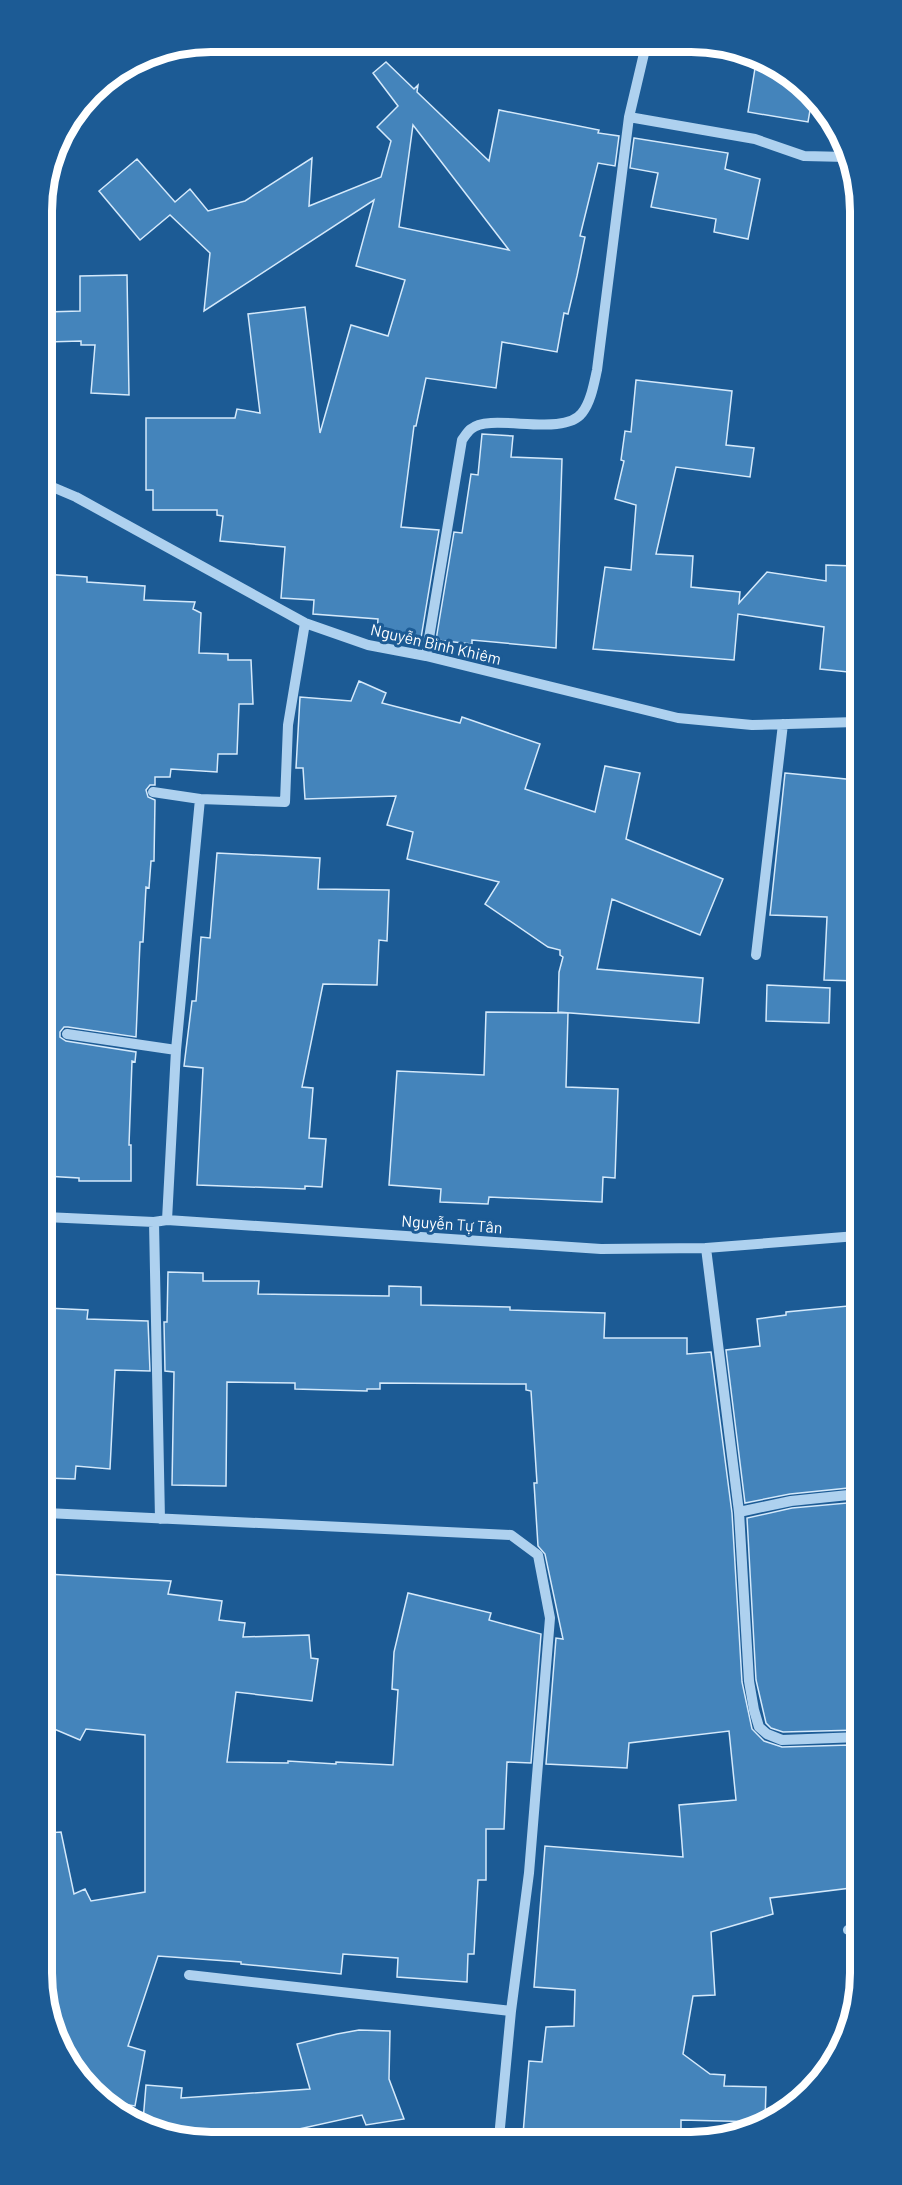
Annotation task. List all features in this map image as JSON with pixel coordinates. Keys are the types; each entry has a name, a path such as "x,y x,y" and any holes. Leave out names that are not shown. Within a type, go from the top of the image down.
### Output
{"street":[{"path":"426,656 462,440 472,427 488,423 545,425 573,422 583,413 591,394 597,370 629,117 643,52"},
{"path":"629,117 756,139 804,156 839,157"},
{"name":"Nguyễn Bình Khiêm","path":"53,487 76,497 305,623 368,645 426,656 678,718 752,725 850,722"},
{"path":"153,792 200,799 285,802 288,725 305,623"},
{"path":"756,955 783,724"},
{"path":"167,1220 176,1050 200,799"},
{"path":"67,1034 176,1050"},
{"name":"Nguyễn Tự Tân","path":"52,1217 154,1222 167,1220 601,1249 706,1248 849,1237"},
{"path":"154,1222 160,1520"},
{"path":"706,1248 739,1512 754,1710 759,1727 767,1734 782,1740 849,1737"},
{"path":"739,1512 791,1501 849,1495"},
{"path":"52,1513 511,1536 538,1555 550,1618 530,1873 512,2011 501,2132"},
{"path":"189,1975 512,2011"}],"building":[{"path":"386,62 414,89 418,85 417,92 489,161 499,110 619,136 615,166 598,163 580,236 585,237 577,276 568,314 564,313 557,352 502,342 496,388 426,378 416,426 414,426 401,527 439,530 421,638 377,632 378,619 313,614 314,600 281,598 285,547 220,541 223,516 217,515 217,510 153,510 153,490 146,490 146,418 235,418 237,409 260,413 248,314 305,307 320,433 351,325 388,336 405,280 356,266 374,200 204,311 210,253 170,215 140,240 99,191 137,159 175,202 190,189 208,211 245,201 312,158 309,206 381,177 391,141 377,127 398,106 373,73","holes":["413,125 509,250 399,227"]},
{"path":"755,67 779,79 811,108 808,122 748,112"},
{"path":"634,138 728,153 725,169 760,179 748,239 714,232 716,219 651,207 658,173 630,168"},
{"path":"127,275 129,395 91,393 95,345 81,345 81,341 53,342 53,312 80,311 80,276"},
{"path":"636,380 732,391 726,445 754,448 750,477 676,467 656,554 693,556 691,587 740,592 739,603 767,572 826,581 826,565 850,566 848,672 820,669 824,627 738,614 734,660 593,649 605,567 631,570 636,505 615,499 624,461 621,460 625,431 631,432"},
{"path":"482,434 513,436 511,457 562,459 556,648 472,640 472,644 436,640 454,532 462,533 471,474 478,475"},
{"path":"53,575 87,577 87,582 145,586 144,600 195,602 193,609 201,613 199,653 228,654 228,660 251,660 253,704 239,704 237,754 218,754 217,772 171,769 170,777 155,777 155,785 150,785 146,790 148,797 155,800 154,861 151,861 149,888 146,887 143,942 140,942 136,1037 68,1027 64,1027 60,1032 60,1037 66,1041 136,1052 135,1062 132,1061 129,1145 131,1145 131,1181 79,1181 79,1178 52,1176 55,1032 53,1032"},
{"path":"359,681 386,693 382,703 460,723 462,717 540,744 525,789 595,812 605,766 640,773 626,839 723,879 700,935 612,899 597,969 703,978 699,1023 558,1012 559,972 563,957 560,955 560,950 548,947 485,904 499,882 407,859 413,832 387,825 396,796 305,799 303,768 296,768 300,697 351,701"},
{"path":"785,773 850,779 850,981 824,980 827,917 770,915"},
{"path":"217,853 320,858 318,889 389,890 387,941 379,940 377,985 323,984 302,1087 313,1088 309,1138 326,1139 322,1187 305,1186 305,1189 197,1185 203,1068 184,1066 192,1001 196,1001 201,937 210,938"},
{"path":"767,985 830,988 829,1023 766,1021"},
{"path":"486,1012 568,1013 566,1087 618,1089 615,1178 603,1177 602,1202 489,1197 488,1204 440,1202 441,1189 389,1185 397,1071 484,1075"},
{"path":"168,1272 203,1273 203,1281 259,1281 258,1294 389,1296 389,1286 421,1287 421,1305 510,1307 510,1310 605,1313 604,1338 687,1338 687,1354 711,1352 732,1513 742,1682 752,1729 764,1741 782,1747 849,1746 849,1888 770,1898 773,1914 711,1932 715,1995 693,1996 683,2054 710,2074 725,2075 724,2086 766,2087 765,2114 747,2122 681,2120 681,2132 523,2132 529,2061 542,2062 546,2027 574,2026 575,1990 534,1987 545,1846 683,1857 679,1805 736,1800 729,1731 629,1743 627,1768 546,1764 556,1638 563,1639 545,1554 538,1546 534,1483 537,1483 531,1391 526,1390 526,1384 380,1383 380,1389 367,1389 367,1391 295,1389 295,1383 227,1382 226,1486 172,1485 174,1372 165,1371 164,1322 167,1322"},
{"path":"848,1306 849,1488 790,1494 745,1503 726,1350 760,1346 757,1319 786,1315 786,1312"},
{"path":"52,1308 88,1310 87,1319 148,1321 150,1371 115,1370 110,1469 76,1466 75,1479 52,1478"},
{"path":"849,1503 849,1730 783,1732 771,1728 766,1723 756,1680 747,1518 792,1508"},
{"path":"52,1574 171,1581 168,1594 222,1601 219,1620 245,1623 243,1637 309,1635 311,1658 318,1659 312,1701 236,1692 227,1762 288,1763 288,1761 393,1765 398,1690 392,1689 394,1652 408,1593 491,1613 489,1620 541,1634 531,1763 507,1762 504,1829 486,1829 486,1880 478,1880 474,1954 468,1954 467,1982 397,1977 398,1958 343,1954 341,1974 241,1964 241,1962 158,1956 128,2046 145,2051 135,2106 115,2100 85,2070 74,2053 58,2014 52,1973 52,1833 61,1832 74,1894 85,1889 91,1901 145,1892 145,1735 86,1729 80,1740 52,1728"},
{"path":"359,2030 390,2031 389,2079 404,2119 366,2125 362,2115 299,2129 201,2132 161,2124 143,2117 146,2085 182,2088 181,2098 310,2089 297,2044"}]}
